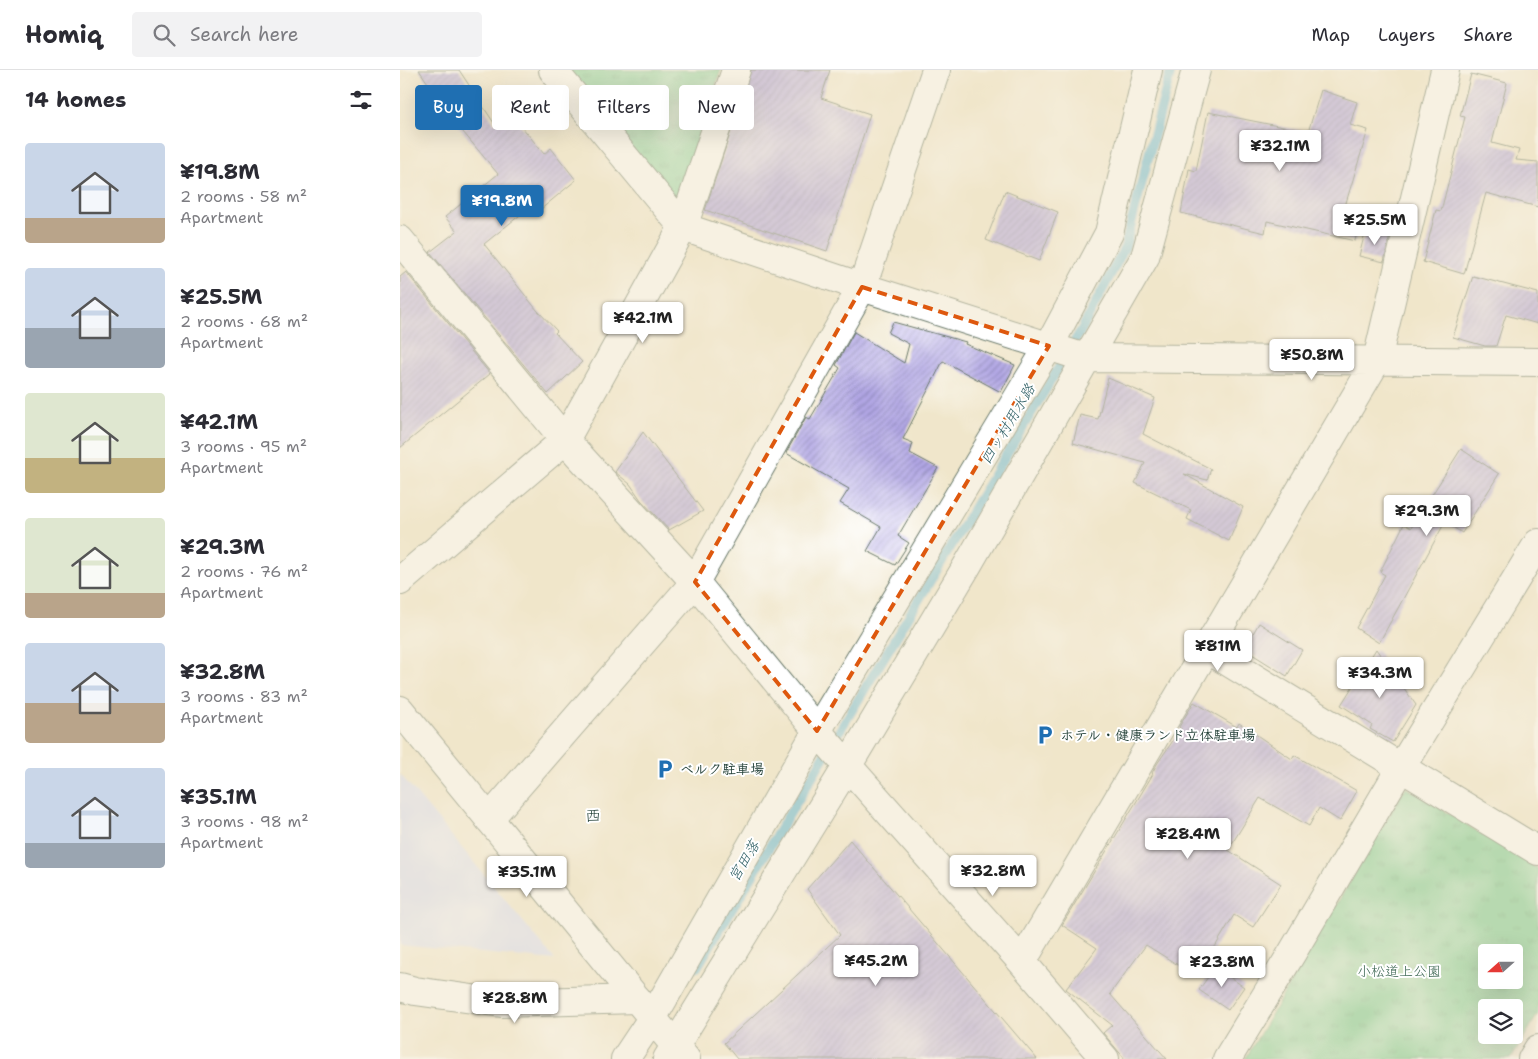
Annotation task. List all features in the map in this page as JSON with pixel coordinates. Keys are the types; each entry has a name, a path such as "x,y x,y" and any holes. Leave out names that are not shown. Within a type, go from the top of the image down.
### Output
{"street":[{"path":"553,70 683,227 862,287 1068,352 1538,362"},
{"path":"400,581 565,440 683,227 736,70"},
{"path":"489,819 694,582 862,287 936,70"},
{"path":"626,1059 645,1008 831,747 967,566 1068,352 1109,233 1148,70"},
{"path":"400,710 645,1008 676,1054 831,747 1068,352 1145,257 1196,70"},
{"path":"1022,962 1377,360 1445,70"},
{"path":"400,240 565,440 694,582 831,747 1022,962 1105,1059"},
{"path":"1227,1059 1292,953 1400,768 1538,543"},
{"path":"1206,649 1538,851"},
{"path":"400,987 415,991 501,1003 645,1008"},
{"path":"1532,1059 1538,1050"}],"highlighted area":[{"path":"862,287 1049,346 817,731 695,582"}],"shaded area":[{"path":"400,774 555,960 400,945"}],"green space":[{"path":"564,70 721,70 716,85 679,85 679,130 701,130 676,204 614,130 669,130 669,85 579,85 579,88"},
{"name":"小松道上公園","path":"1406,787 1538,869 1538,1014 1523,1039 1523,999 1478,999 1478,1044 1520,1044 1511,1059 1245,1059"}],"building":[{"path":"419,70 459,70 469,85 429,85"},
{"path":"751,70 830,70 821,98 870,114 827,251 705,210 731,130 754,130 754,85 746,85"},
{"path":"1471,74 1507,83 1492,143 1519,150 1516,160 1538,162 1538,207 1486,193 1464,274 1423,262 1436,210 1441,211 1465,117 1460,116"},
{"path":"1321,90 1357,102 1350,125 1368,130 1345,206 1362,210 1355,241 1267,221 1265,233 1181,213 1189,169 1196,171 1208,112 1308,132"},
{"path":"482,105 492,120 492,130 524,130 544,154 551,148 576,180 540,210 535,203 484,244 537,310 557,331 555,333 582,362 548,394 430,252 457,231 445,217 498,174 461,130 482,130"},
{"path":"1005,191 1058,212 1039,261 986,240"},
{"path":"1366,229 1390,235 1384,262 1359,256"},
{"path":"406,272 490,374 400,448 400,277"},
{"path":"1473,276 1538,293 1538,324 1506,315 1496,346 1485,346 1453,337"},
{"path":"893,322 966,342 965,344 1015,365 1001,392 943,361 903,439 913,443 910,453 938,468 898,536 909,543 895,565 867,551 881,527 840,503 849,489 786,453 806,417 810,419 840,368 836,365 854,332 904,363 909,344 888,333"},
{"path":"1108,378 1155,398 1143,434 1211,469 1207,480 1184,474 1243,507 1229,541 1187,519 1191,510 1135,483 1145,463 1073,443 1080,415 1098,419"},
{"path":"643,432 703,511 669,530 641,500 630,484 615,472"},
{"path":"1461,449 1499,474 1462,533 1445,522 1379,643 1356,628 1385,575 1380,572 1404,524 1411,528"},
{"path":"1259,623 1302,650 1287,676 1244,649"},
{"path":"1376,649 1416,705 1393,742 1370,729 1372,725 1341,705"},
{"path":"1194,702 1237,727 1239,723 1292,759 1294,755 1357,791 1340,821 1319,808 1309,826 1260,798 1228,850 1281,884 1253,927 1234,915 1197,977 1146,945 1110,994 1167,1059 1125,1059 1103,1033 1112,1025 1066,989 1097,948 1062,925 1153,774 1157,764 1181,729 1179,727"},
{"path":"850,840 1037,1059 737,1059 724,1043 840,935 807,889"},
{"path":"1215,967 1244,987 1228,1010 1199,990"}],"waterway":[{"name":"四ッ村用水路","path":"697,967 1082,329 1125,247 1171,70"}],"place":[{"name":"ホテル・健康ランド立体駐車場","path":"1045,735"},
{"name":"ベルク駐車場","path":"665,769"}],"district":[{"name":"西","path":"593,815"}],"water label":[{"name":"宮田落","path":"744,861"}]}
